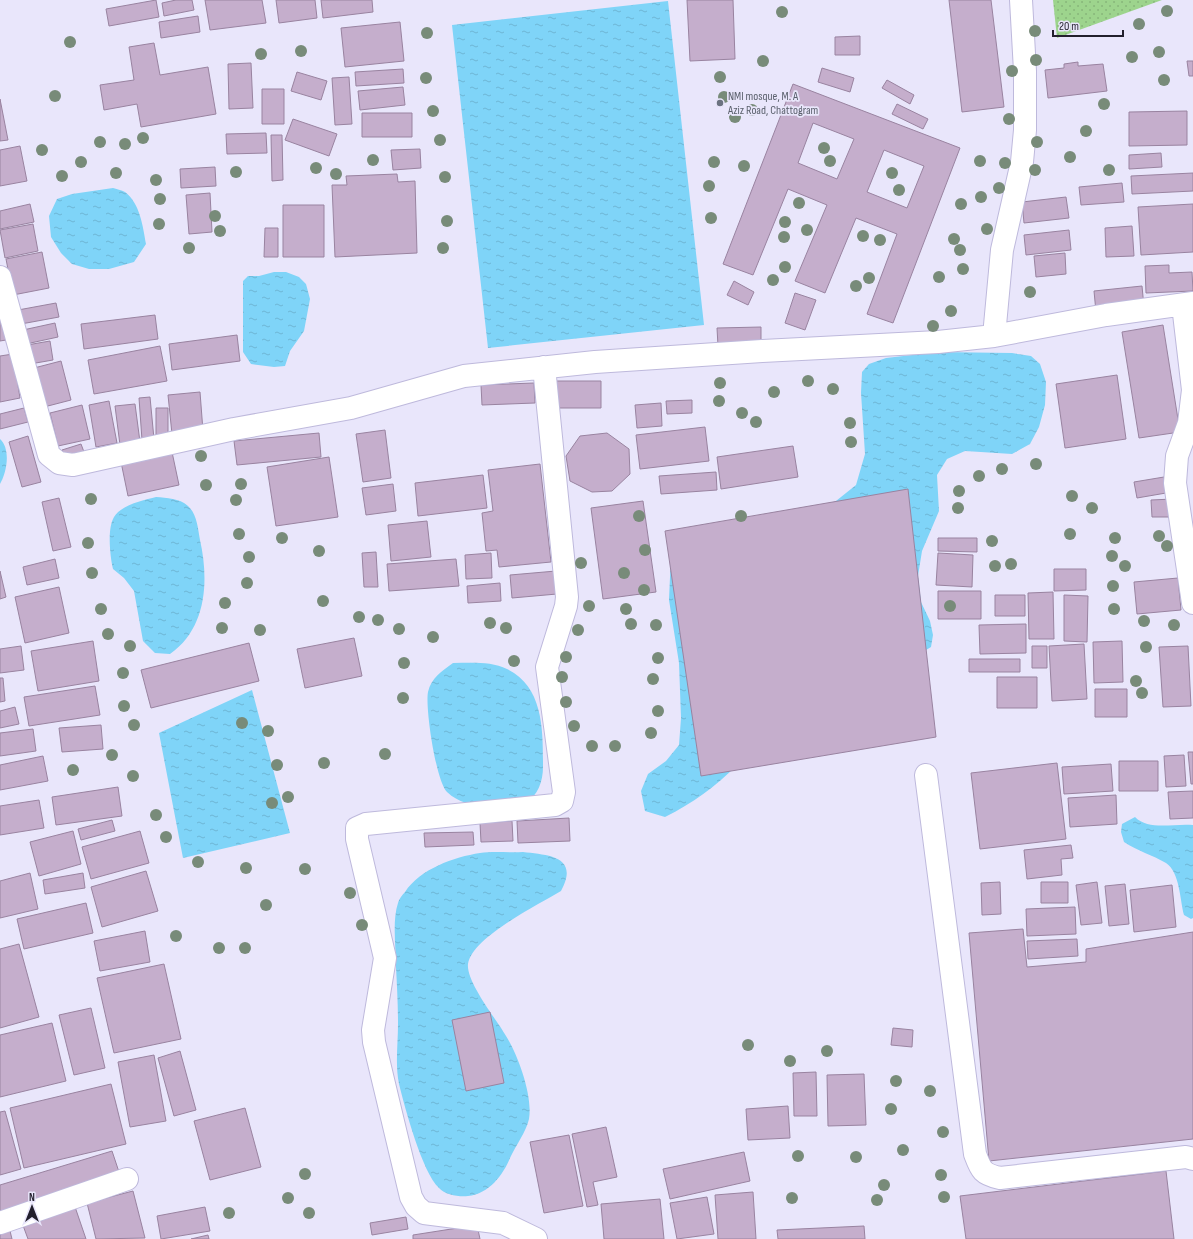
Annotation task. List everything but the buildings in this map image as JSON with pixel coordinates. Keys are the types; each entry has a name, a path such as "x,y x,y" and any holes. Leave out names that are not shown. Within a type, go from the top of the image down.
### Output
{"street":[{"path":"994,336 1002,250 1021,169 1025,130 1025,72 1021,0"},
{"path":"0,277 49,455 59,463 73,465 234,430 351,408 464,376 544,367 754,351 938,342 994,336 1106,315 1188,304 1193,390 1189,423 1177,456 1175,483 1193,603"},
{"path":"536,1239 502,1223 424,1213 416,1206 411,1197 374,1042 373,1030 385,958 357,839 357,828 366,824 555,805 562,802 564,792 547,667 566,606 566,597 544,367"},
{"path":"926,775 975,1154 981,1169 988,1175 1000,1178 1186,1157 1193,1159"},
{"path":"0,1223 127,1179"}],"green space":[{"path":"1053,0 1162,0 1057,38"}],"water":[{"path":"668,1 704,325 488,348 452,25"},
{"path":"113,188 125,192 134,202 144,230 146,244 134,262 109,269 89,269 72,264 61,253 51,237 49,216 57,199 72,194"},
{"path":"274,272 286,272 299,277 306,284 310,299 304,331 290,351 285,366 274,367 251,364 243,352 243,281 248,276 259,276"},
{"path":"938,352 1012,353 1031,356 1040,364 1046,382 1045,405 1039,427 1030,444 1012,454 965,451 947,459 937,475 939,511 922,551 918,576 921,602 930,621 933,635 931,647 737,765 703,794 675,812 665,817 645,811 641,791 648,774 666,761 679,745 681,718 679,663 669,600 671,554 813,510 836,501 856,485 865,454 861,393 862,372 869,364 886,358"},
{"path":"0,439 6,449 7,461 0,484"},
{"path":"156,497 177,500 184,503 191,509 198,527 203,555 204,587 198,617 192,631 170,654 155,653 143,641 134,591 124,578 113,569 110,550 110,528 117,513 127,506"},
{"path":"453,663 473,663 501,666 519,677 535,698 539,711 543,739 543,772 539,788 530,800 525,803 476,805 461,801 454,797 447,792 443,785 435,760 432,744 428,713 428,692 434,679"},
{"path":"252,690 290,833 183,858 159,733"},
{"path":"1135,817 1147,824 1154,825 1193,825 1193,918 1191,919 1184,915 1179,887 1171,867 1124,842 1121,832 1122,824"},
{"path":"523,852 551,856 564,864 567,871 566,879 561,891 523,913 493,933 481,943 472,954 468,964 472,981 511,1044 520,1065 529,1099 529,1119 526,1129 507,1164 494,1183 482,1192 468,1196 456,1196 439,1188 426,1168 405,1108 399,1084 397,1062 398,1017 395,935 396,910 398,902 411,884 438,865 480,853"}],"place":[{"name":"NMI mosque, M. A Aziz Road, Chattogram","path":"720,103"}]}
